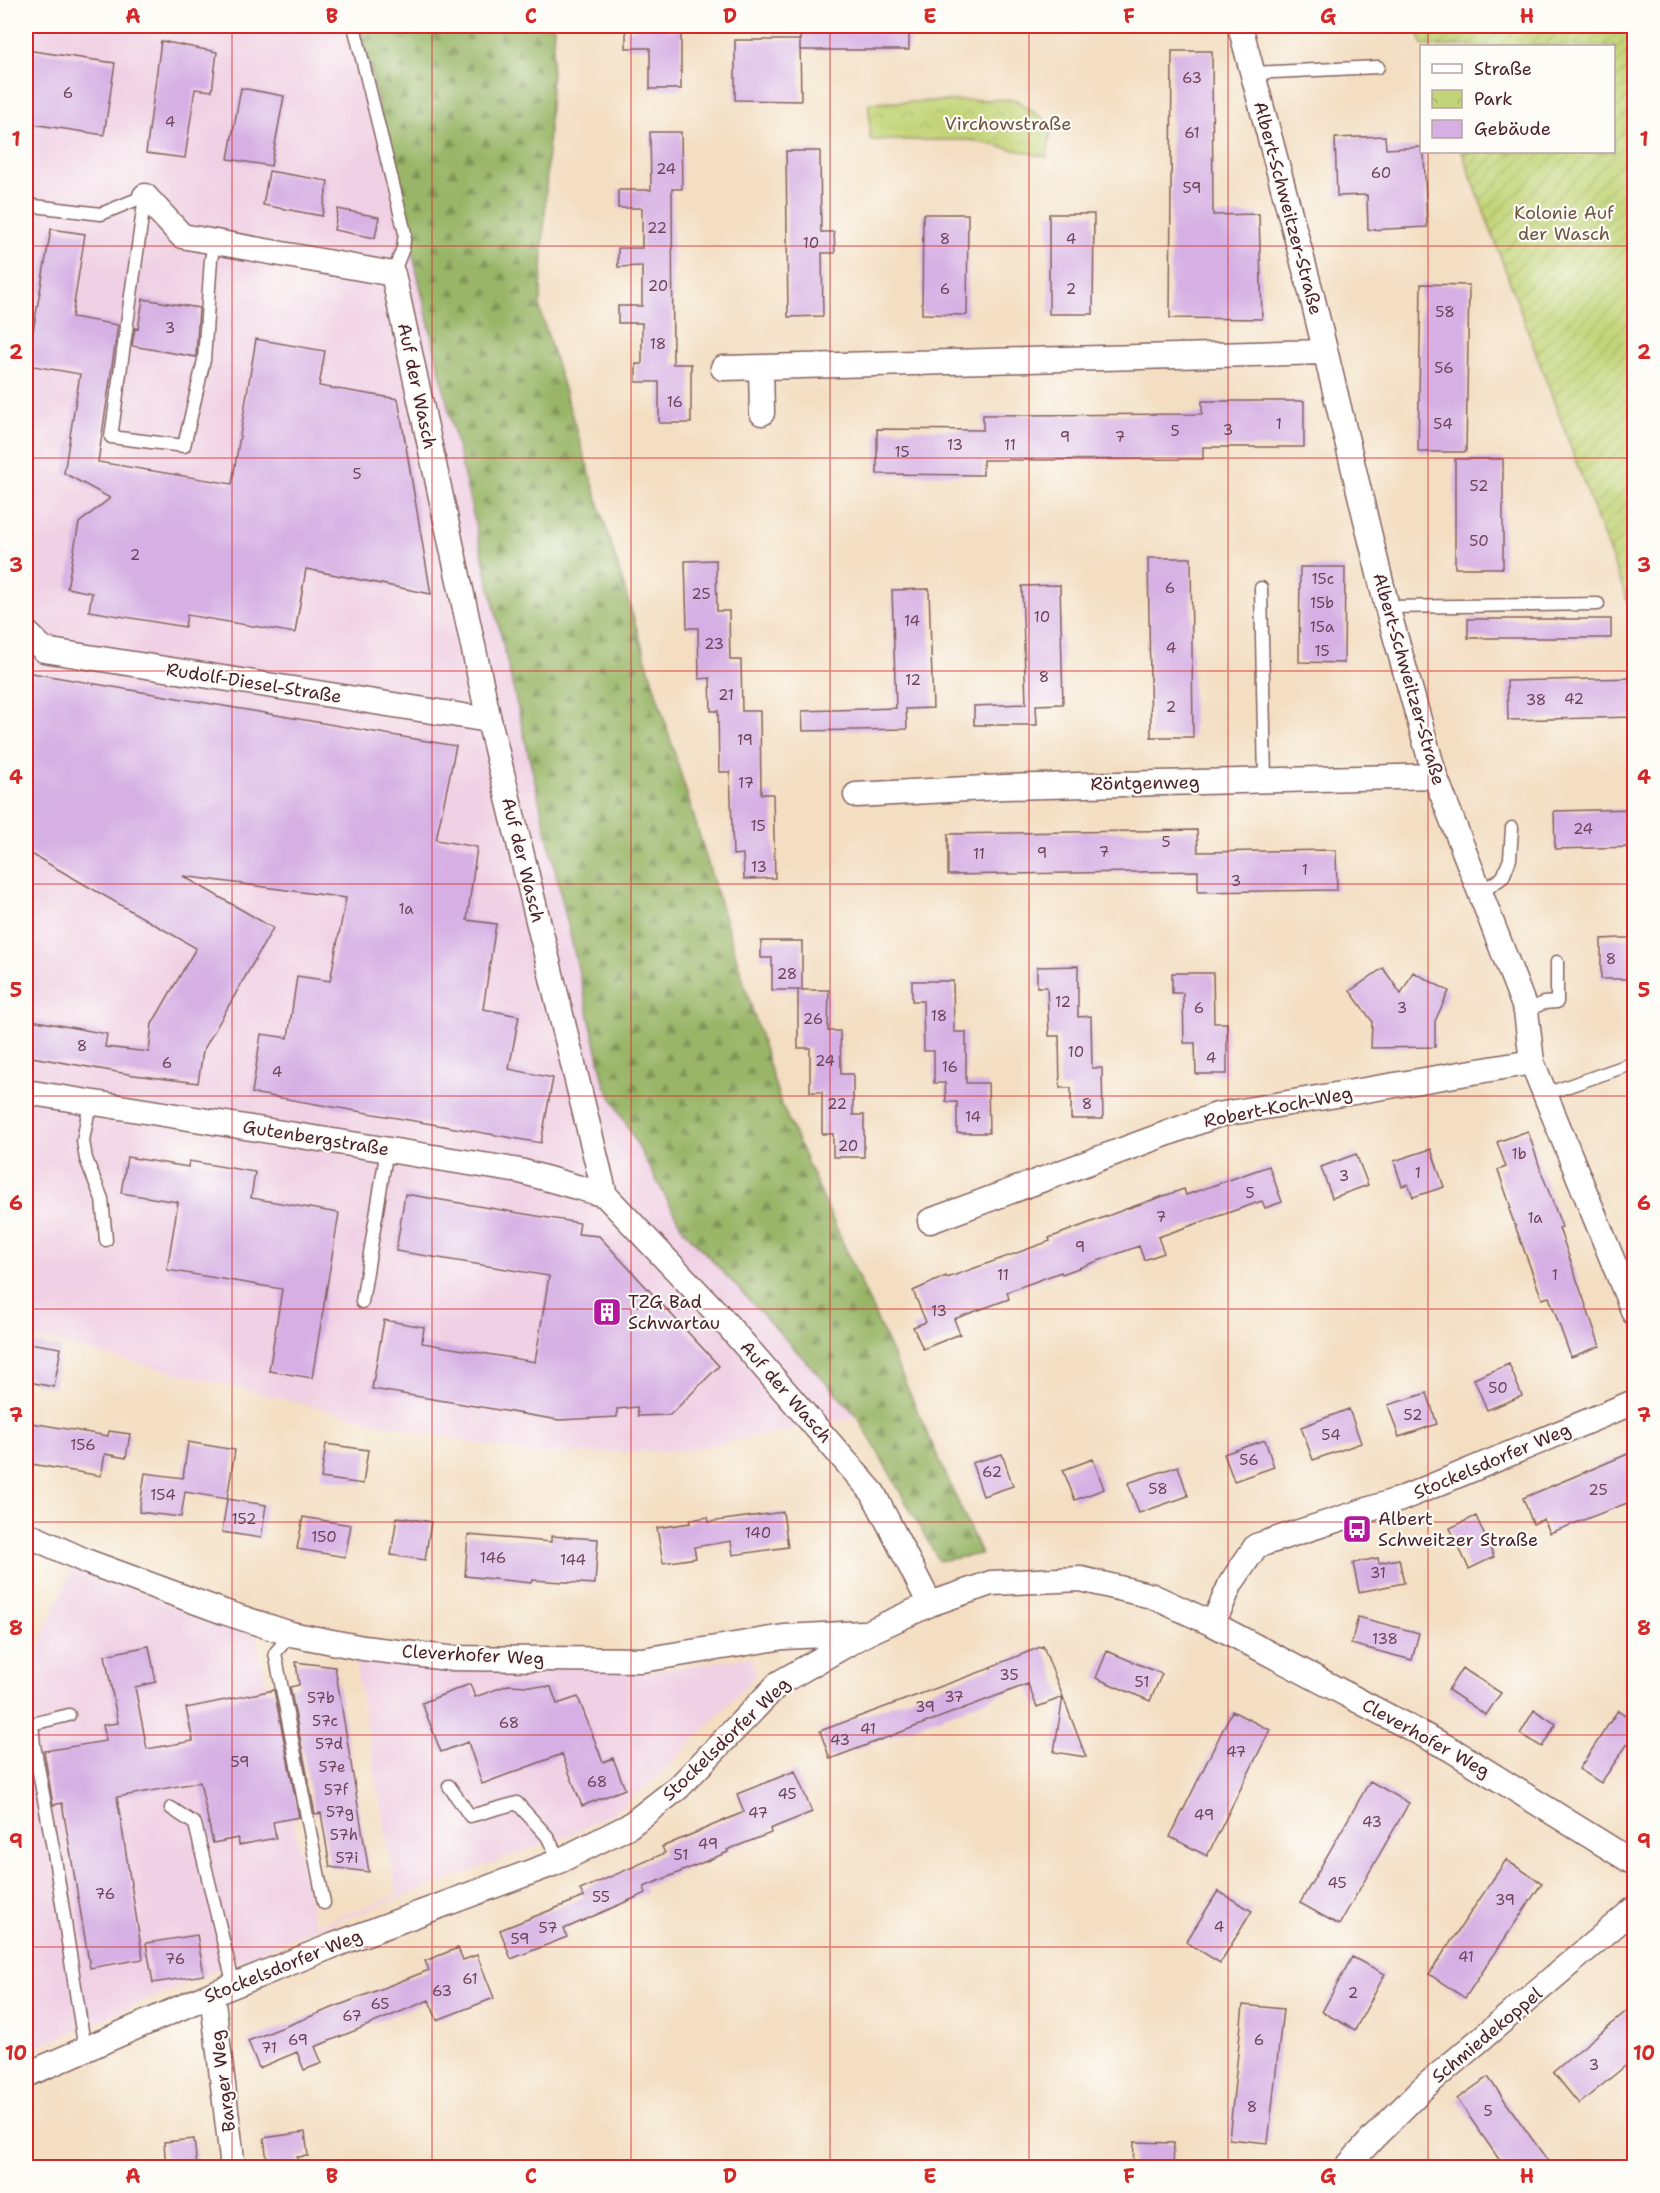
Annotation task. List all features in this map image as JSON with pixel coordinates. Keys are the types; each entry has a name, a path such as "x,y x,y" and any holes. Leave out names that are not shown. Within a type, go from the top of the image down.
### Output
{"street":[{"name":"Albert-Schweitzer-Straße","path":"1240,26 1312,296 1387,608 1435,776 1526,1011 1532,1062 1635,1313"},
{"path":"145,196 182,236 393,274"},
{"name":"Auf der Wasch","path":"393,274 489,720 605,1195 717,1313 873,1493 930,1604"},
{"path":"723,368 1324,351"},
{"path":"761,368 762,413"},
{"name":"Rudolf-Diesel-Straße","path":"26,632 44,650 489,720"},
{"name":"Röntgenweg","path":"856,795 1004,787 1435,776"},
{"name":"Robert-Koch-Weg","path":"930,1221 1217,1115 1532,1062"},
{"name":"Gutenbergstraße","path":"26,1092 520,1171 605,1195"},
{"name":"Stockelsdorfer Weg","path":"26,2075 332,1946 560,1861 629,1826 679,1787 779,1683 867,1633 930,1604 991,1583 1081,1579 1152,1596 1212,1624 1231,1582 1256,1546 1401,1499 1635,1402"},
{"name":"Cleverhofer Weg","path":"26,1534 88,1562 224,1612 291,1634 363,1648 448,1658 642,1660 784,1637 867,1633"},
{"name":"Cleverhofer Weg","path":"1212,1624 1452,1750 1635,1863"},
{"name":"Schmiedekoppel","path":"1346,2168 1422,2089 1635,1909"},
{"name":"Barger Weg","path":"223,1990 233,2168"}],"lane":[{"path":"354,26 405,233 403,248 393,274"},
{"path":"1252,73 1378,67"},
{"path":"26,205 101,214 145,196"},
{"path":"145,196 111,437 184,446 204,360 214,242"},
{"path":"1261,588 1265,780"},
{"path":"1387,608 1598,604"},
{"path":"1480,893 1503,877 1510,859 1512,828"},
{"path":"1526,1011 1543,1003 1557,1002 1557,962"},
{"path":"1546,1094 1635,1063"},
{"path":"90,1102 83,1141 86,1159 102,1199 106,1240"},
{"path":"362,1302 387,1149"},
{"path":"291,1634 275,1653 324,1903"},
{"path":"69,1715 32,1724 85,2050"},
{"path":"449,1786 470,1816 517,1803 547,1836 560,1861"},
{"path":"171,1808 195,1824 223,1990"}],"shaded area":[{"path":"26,26 239,29 240,26 360,26 605,1085 683,1229 858,1417 686,1450 534,1455 387,1425 52,1342 26,1338"},
{"path":"73,1567 256,1634 315,1925 397,1896 354,1655 644,1672 752,1657 755,1676 663,1772 620,1808 576,1832 300,1935 26,2052 26,1674"}],"green space":[{"path":"96,26 240,26 239,29 125,29"},
{"path":"360,26 554,26 540,310 780,1101 981,1554 939,1561 858,1417 683,1229 605,1085"},
{"name":"Kolonie Auf der Wasch","path":"1416,26 1634,26 1634,619 1462,153 1615,153 1615,45 1423,45"},
{"name":"Virchowstraße","path":"1014,99 1052,124 1047,157 971,140 870,140 869,103"}],"building":[{"path":"634,26 666,26 666,30 681,30 681,89 650,89 650,48 626,48 626,30 634,30"},
{"path":"800,26 909,26 909,50 800,50"},
{"path":"735,40 800,40 801,101 735,100"},
{"path":"161,41 217,52 212,91 195,89 185,158 146,153"},
{"path":"26,50 115,63 104,135 26,123"},
{"path":"1172,51 1212,51 1213,215 1259,214 1262,319 1170,318"},
{"path":"241,88 284,96 271,166 228,159"},
{"path":"650,132 681,132 682,189 672,189 673,364 691,364 691,423 659,423 659,382 636,382 636,364 642,364 642,323 618,323 618,306 642,306 642,266 618,267 618,248 642,248 642,208 618,208 618,190 651,190"},
{"path":"1385,136 1386,149 1420,147 1420,153 1424,153 1427,227 1368,230 1367,195 1337,196 1335,138"},
{"path":"786,151 820,151 821,232 834,232 835,253 822,253 823,316 788,317"},
{"path":"269,171 328,181 322,216 263,205"},
{"path":"338,209 379,217 375,238 334,230"},
{"path":"923,214 968,214 967,315 922,314"},
{"path":"1049,214 1094,214 1093,314 1049,314"},
{"path":"51,229 85,234 72,317 118,325 98,462 232,484 256,339 325,351 319,386 398,399 431,594 306,569 295,633 187,615 185,627 89,611 92,593 67,588 79,523 110,498 64,473 80,374 27,365"},
{"path":"1421,284 1469,285 1466,452 1418,452"},
{"path":"143,299 199,308 196,357 132,346 135,328 138,329"},
{"path":"1202,401 1304,401 1304,447 1203,447 1203,459 983,460 983,475 877,474 877,429 983,430 983,415 1202,414"},
{"path":"1455,459 1503,459 1503,568 1455,568"},
{"path":"1148,558 1191,558 1193,737 1151,737"},
{"path":"716,560 717,611 729,611 730,660 741,660 742,711 760,711 761,794 773,794 775,878 744,879 743,854 733,855 730,772 719,772 718,711 711,711 710,678 699,679 698,628 687,628 685,561"},
{"path":"1300,567 1345,567 1344,663 1299,662"},
{"path":"1060,585 1063,704 1036,705 1037,725 974,725 974,706 1026,704 1022,586"},
{"path":"929,589 933,708 906,709 907,729 803,731 802,711 896,708 892,590"},
{"path":"1468,619 1611,619 1611,638 1468,638"},
{"path":"26,672 456,746 436,840 477,847 467,920 496,924 483,1009 519,1016 509,1069 553,1078 541,1143 252,1093 261,1034 288,1038 297,976 330,981 346,898 183,876 273,928 203,1051 198,1083 134,1075 26,1056 26,1019 107,1034 105,1047 149,1052 152,1024 196,948 26,851"},
{"path":"1635,678 1635,717 1508,720 1507,681"},
{"path":"1635,809 1635,847 1555,849 1554,811"},
{"path":"1197,830 1198,852 1336,850 1337,890 1198,892 1198,871 948,875 948,834"},
{"path":"1635,938 1635,979 1601,979 1601,939"},
{"path":"761,941 802,941 802,990 772,990 772,958 761,958"},
{"path":"1078,966 1078,1017 1091,1016 1092,1068 1102,1068 1103,1119 1071,1119 1071,1088 1060,1088 1059,1036 1049,1036 1047,987 1037,987 1037,967"},
{"path":"1383,968 1401,994 1413,972 1449,991 1435,1021 1435,1047 1371,1048 1372,1021 1350,991"},
{"path":"1172,973 1213,973 1214,1023 1227,1023 1227,1074 1196,1074 1195,1043 1184,1043 1183,993 1172,993"},
{"path":"912,981 953,981 954,1032 966,1032 966,1083 988,1083 989,1133 957,1133 957,1102 946,1102 945,1083 934,1083 934,1051 924,1051 923,1001 912,1001"},
{"path":"798,990 829,990 828,1031 840,1031 841,1074 853,1074 853,1115 864,1115 864,1157 833,1157 833,1134 822,1134 822,1092 810,1092 810,1048 798,1048"},
{"path":"1528,1131 1600,1346 1571,1357 1549,1297 1542,1299 1509,1209 1511,1208 1498,1170 1506,1167 1497,1142"},
{"path":"1431,1149 1444,1187 1413,1197 1408,1184 1402,1186 1394,1161"},
{"path":"1356,1154 1368,1185 1332,1198 1321,1167"},
{"path":"127,1157 188,1167 189,1161 255,1172 251,1198 339,1213 312,1378 269,1371 282,1289 167,1270 178,1202 121,1193"},
{"path":"1269,1166 1282,1202 1265,1208 1262,1201 1158,1237 1164,1253 1144,1260 1139,1246 1007,1292 1009,1299 954,1319 960,1334 923,1349 913,1327 926,1322 913,1291 946,1276 947,1278 1050,1241 1049,1238 1126,1209 1184,1189 1186,1195"},
{"name":"TZG Bad Schwartau","path":"405,1194 580,1223 578,1234 599,1236 719,1366 670,1415 638,1416 637,1407 617,1409 617,1417 559,1420 372,1389 384,1320 424,1327 422,1343 535,1362 549,1276 396,1251"},
{"path":"29,1343 61,1348 54,1387 34,1383 26,1374"},
{"path":"1509,1364 1522,1396 1487,1410 1474,1379"},
{"path":"1427,1393 1437,1424 1399,1437 1388,1405"},
{"path":"1349,1409 1361,1443 1313,1460 1301,1427"},
{"path":"26,1422 108,1436 109,1431 130,1434 126,1458 105,1454 101,1476 26,1463"},
{"path":"1265,1440 1274,1467 1234,1481 1224,1454"},
{"path":"188,1442 235,1450 227,1499 185,1492 181,1517 139,1512 145,1473 183,1478"},
{"path":"326,1444 368,1450 363,1484 321,1478"},
{"path":"1635,1451 1635,1500 1550,1533 1544,1519 1533,1524 1523,1498"},
{"path":"1002,1454 1013,1486 983,1496 972,1463"},
{"path":"1093,1459 1104,1489 1075,1500 1063,1470"},
{"path":"1178,1466 1188,1496 1139,1513 1128,1483"},
{"path":"227,1499 266,1505 261,1538 222,1532"},
{"path":"783,1512 788,1547 733,1555 731,1541 694,1547 696,1558 663,1563 657,1528 690,1523 690,1520 708,1517 709,1522"},
{"path":"1476,1516 1494,1557 1469,1569 1450,1528"},
{"path":"303,1517 351,1525 345,1557 297,1549"},
{"path":"397,1517 431,1522 425,1560 391,1555"},
{"path":"468,1535 551,1542 551,1536 598,1539 595,1584 532,1580 531,1583 465,1576"},
{"path":"1378,1558 1379,1563 1399,1559 1404,1583 1359,1592 1353,1563"},
{"path":"1358,1617 1419,1633 1412,1660 1351,1644"},
{"path":"149,1646 156,1682 135,1687 147,1749 193,1741 186,1708 274,1690 299,1817 273,1822 276,1838 239,1845 238,1838 213,1843 200,1782 117,1797 143,1959 90,1968 62,1803 53,1805 44,1751 106,1741 103,1725 118,1723 105,1655"},
{"path":"1043,1646 1063,1697 1037,1707 1028,1684 830,1759 820,1731 991,1668"},
{"path":"1107,1651 1162,1674 1150,1701 1096,1678"},
{"path":"296,1662 335,1667 369,1872 330,1867 321,1813 315,1814 290,1687 299,1685"},
{"path":"1462,1668 1501,1693 1486,1715 1448,1690"},
{"path":"470,1684 475,1697 508,1685 551,1687 557,1704 578,1697 603,1762 613,1758 625,1789 582,1806 562,1754 482,1784 468,1742 441,1752 422,1703"},
{"path":"1063,1697 1086,1757 1054,1752"},
{"path":"1534,1710 1556,1724 1542,1747 1520,1734"},
{"path":"1618,1710 1635,1722 1635,1733 1601,1783 1579,1769"},
{"path":"1232,1711 1270,1730 1207,1856 1170,1837"},
{"path":"795,1771 812,1812 770,1829 771,1833 644,1887 646,1893 564,1929 567,1937 511,1959 500,1930 584,1897 580,1890 665,1853 662,1847 744,1812 737,1794"},
{"path":"1370,1781 1409,1803 1339,1925 1300,1903"},
{"path":"1506,1860 1542,1883 1465,1998 1429,1974"},
{"path":"1218,1891 1252,1911 1220,1963 1186,1942"},
{"path":"197,1935 204,1975 153,1983 146,1943"},
{"path":"458,1948 463,1960 477,1955 494,1998 437,2020 429,2000 315,2047 322,2063 304,2070 297,2052 259,2068 248,2041 429,1970 425,1961"},
{"path":"1352,1957 1385,1974 1355,2030 1322,2012"},
{"path":"1635,2004 1635,2058 1579,2104 1553,2072"},
{"path":"1243,2005 1283,2009 1268,2143 1229,2139"},
{"path":"1488,2077 1553,2168 1505,2168 1457,2099"},
{"path":"305,2132 308,2156 297,2157 299,2168 268,2168 264,2138"},
{"path":"194,2139 197,2168 166,2168 164,2142"},
{"path":"1134,2142 1174,2143 1173,2168 1133,2168"}],"place":[{"name":"TZG Bad Schwartau","path":"607,1312"},
{"name":"Albert Schweitzer Straße","path":"1357,1529"}]}
